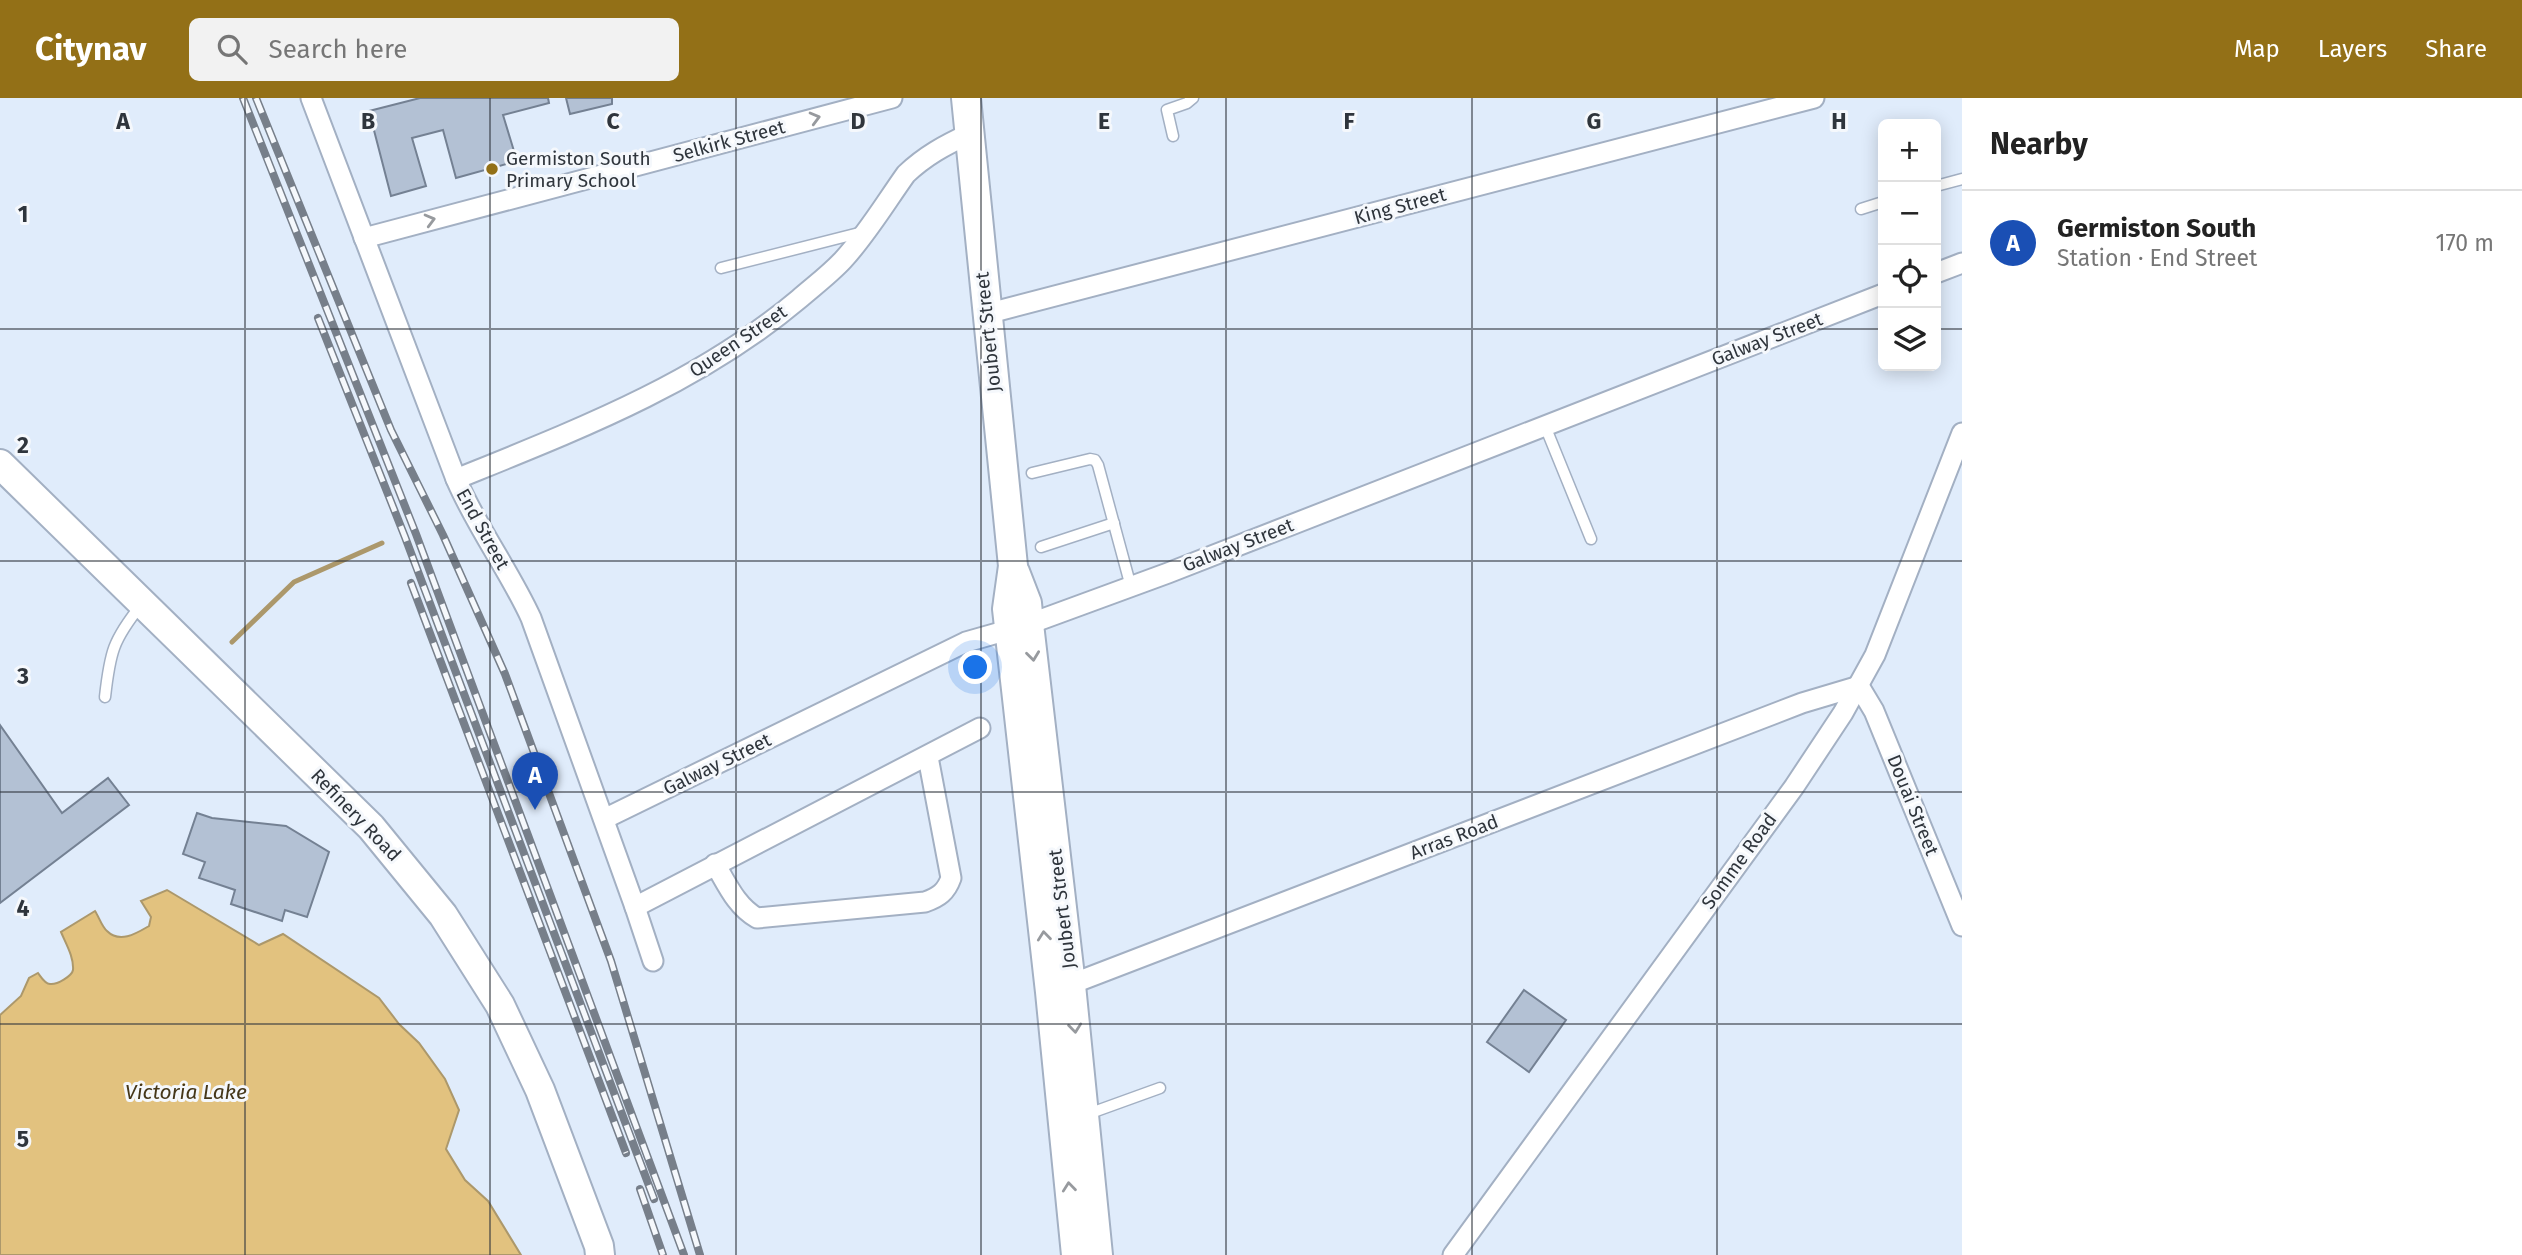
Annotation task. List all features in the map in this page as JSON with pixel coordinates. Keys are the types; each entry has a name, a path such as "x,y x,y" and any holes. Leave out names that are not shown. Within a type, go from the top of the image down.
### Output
{"main road":[{"name":"Joubert Street","path":"966,98 1013,566 1007,609 1020,627 1061,988 1076,1255"},
{"name":"Refinery Road","path":"0,464 371,827 443,915 500,1005 540,1090 602,1252"},
{"name":"Joubert Street","path":"1061,988 1084,1115 1098,1255"}],"street":[{"name":"End Street","path":"312,98 456,479 471,512 517,587 531,618 653,961"},
{"name":"Selkirk Street","path":"364,238 892,98"},
{"name":"King Street","path":"986,314 1814,98"},
{"name":"Queen Street","path":"456,479 607,418 698,371 771,322 844,260 912,168 933,152 969,134"},
{"path":"1941,271 1962,263"},
{"name":"Galway Street","path":"604,819 966,642 1020,627 1131,587 1878,296"},
{"name":"Somme Road","path":"1453,1255 1794,787 1859,686 1875,655 1962,433"},
{"name":"Douai Street","path":"1859,686 1874,711 1962,926"},
{"name":"Arras Road","path":"1061,988 1802,702 1859,686"},
{"path":"635,907 980,729"},
{"path":"715,864 737,901 745,911 757,918 925,902 940,896 951,878 928,757"}],"lane":[{"path":"1173,136 1167,110 1193,98"},
{"path":"1941,185 1962,179"},
{"path":"1861,209 1878,204"},
{"path":"721,268 864,232"},
{"path":"1545,426 1591,539"},
{"path":"1032,473 1095,460 1131,587"},
{"path":"1041,547 1114,523"},
{"path":"105,697 117,637 142,604"},
{"path":"1084,1115 1160,1088"}],"water":[{"name":"Victoria Lake","path":"167,890 259,945 283,934 379,998 399,1024 419,1043 445,1079 459,1110 446,1149 465,1180 488,1201 521,1255 0,1255 0,1015 21,996 29,978 38,973 46,983 53,984 70,975 73,970 71,955 61,932 95,911 112,935 123,937 134,934 149,926 151,917 141,901"}],"building":[{"path":"420,98 548,98 549,103 503,115 517,161 456,178 443,130 412,138 426,186 391,196 369,111"},
{"path":"566,98 612,98 612,104 570,114"},
{"path":"0,725 62,813 108,778 129,805 0,903"},
{"path":"197,813 212,818 286,826 329,852 307,917 285,910 282,921 231,904 235,890 199,878 205,862 183,854"},
{"path":"1524,990 1566,1020 1529,1072 1487,1042"}],"waterway":[{"path":"232,642 294,582 382,543"}],"railway":[{"path":"243,98 416,534 684,1255"},
{"path":"256,98 391,430 443,535 505,674 611,961 700,1255"},
{"path":"318,318 405,537 654,1199"},
{"path":"411,583 626,1153"},
{"path":"640,1189 663,1255"}],"place":[{"name":"Germiston South Primary School","path":"492,169"},
{"name":"Germiston South","path":"535,810"}]}
